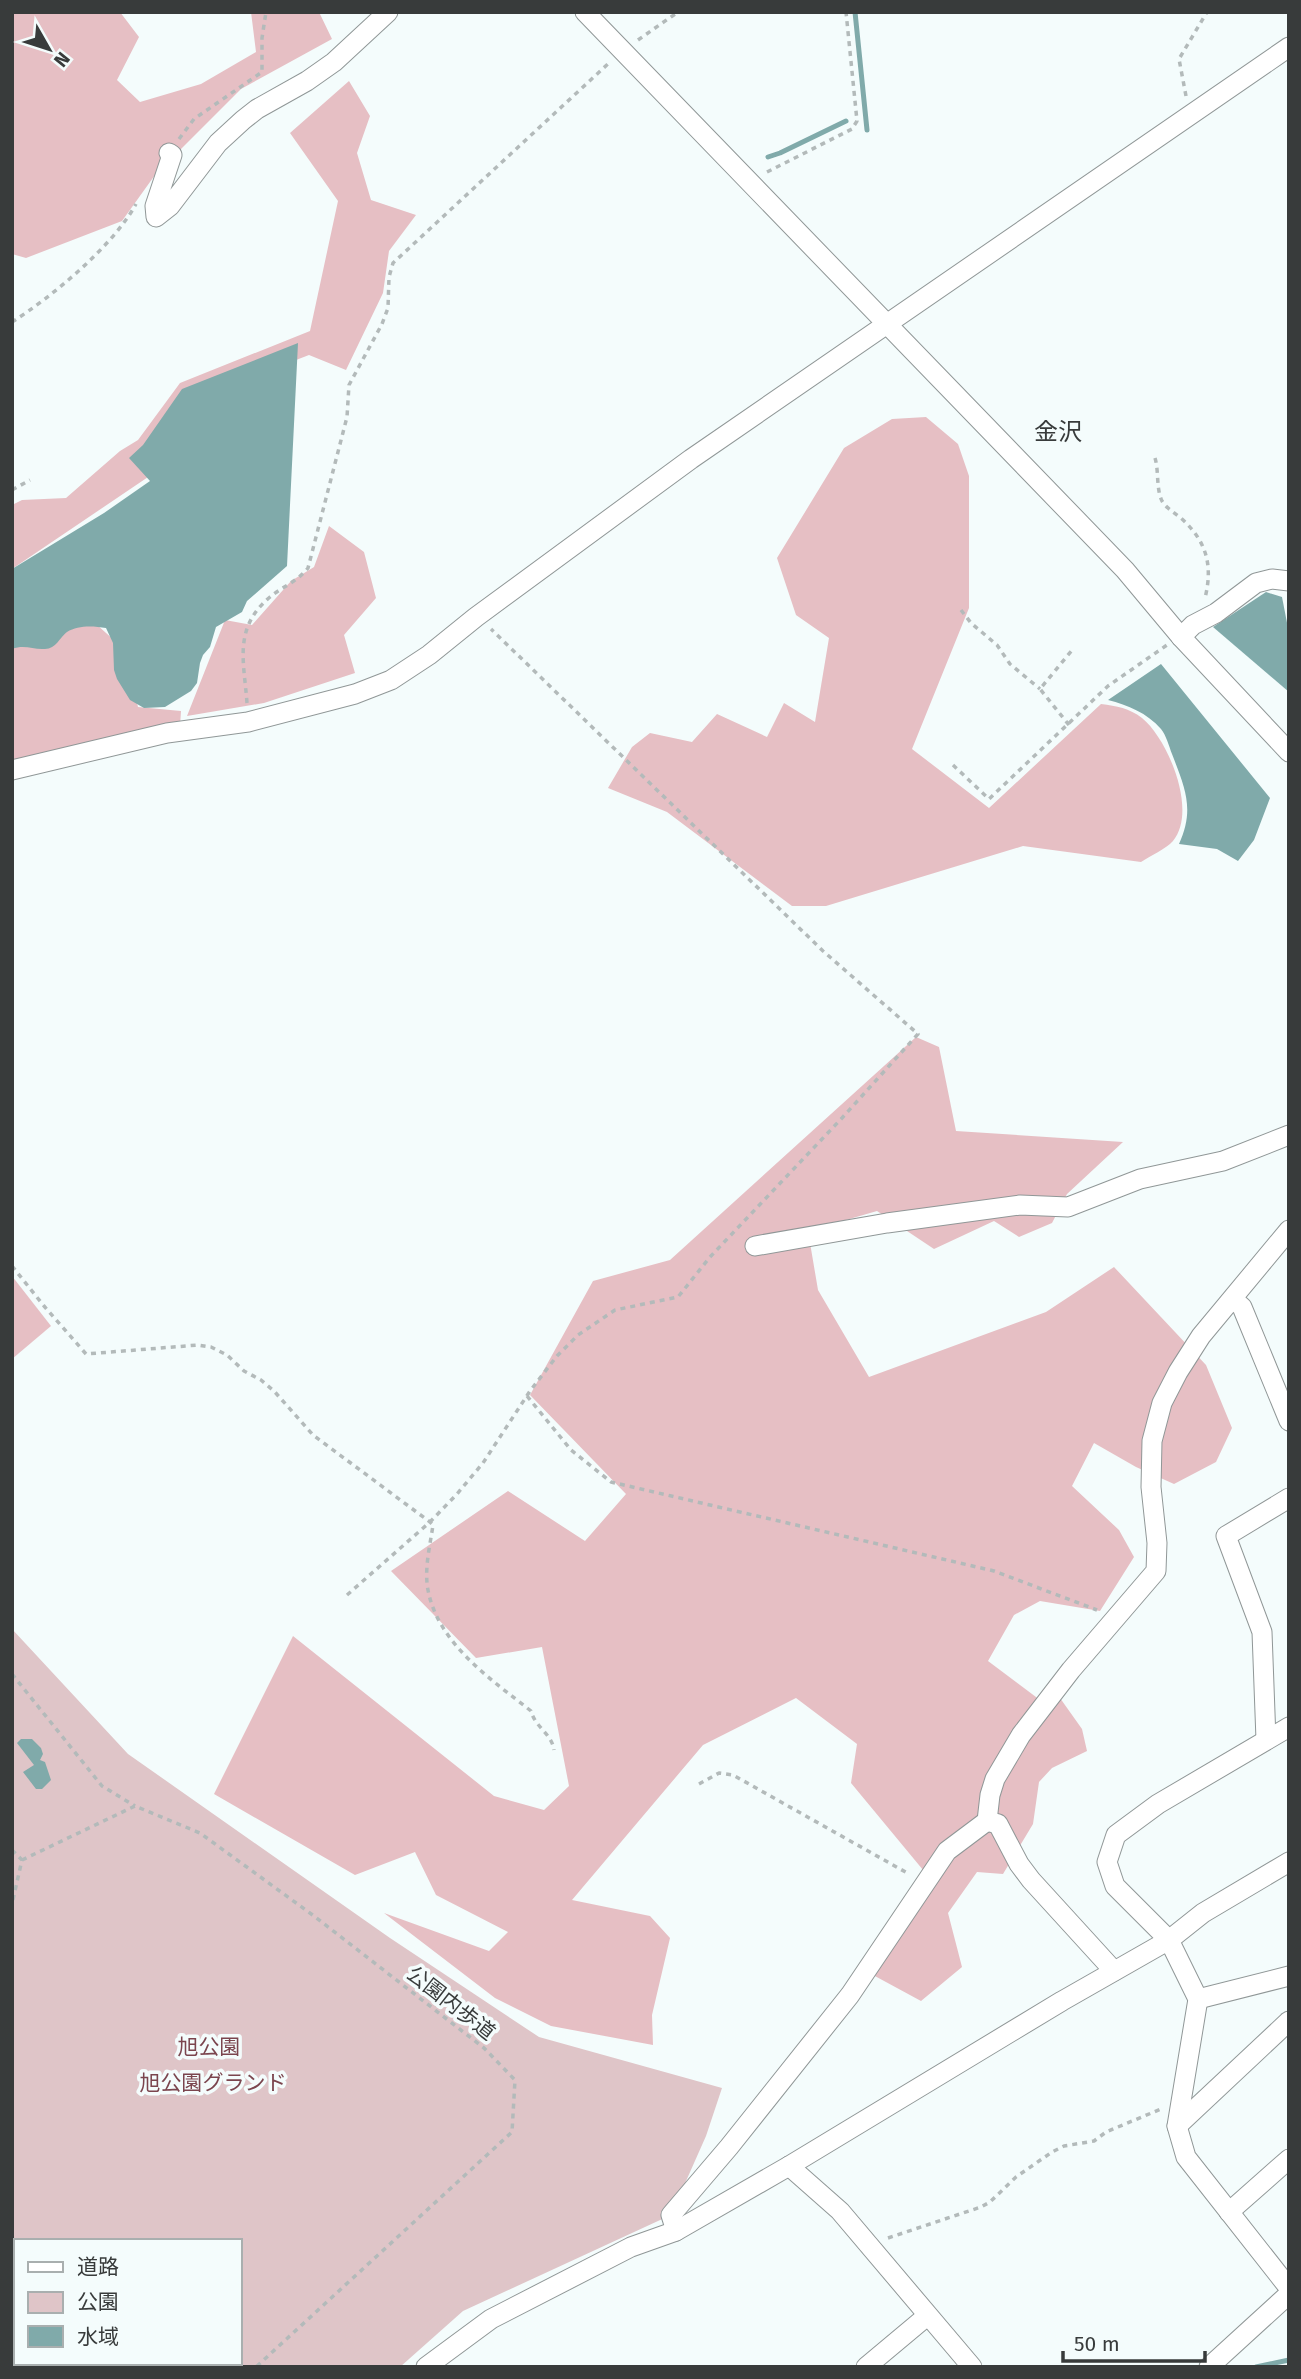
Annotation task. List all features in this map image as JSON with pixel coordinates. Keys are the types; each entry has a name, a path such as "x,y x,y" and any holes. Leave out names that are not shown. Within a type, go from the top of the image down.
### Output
{"street":[{"path":"169,153 172,155 155,206 156,217 170,206 218,143 243,120 334,62 388,12"},
{"path":"585,12 1125,570 1182,638 1289,752"},
{"path":"12,770 167,733 248,723 355,694 391,680 429,655 476,617 691,459 1289,47"},
{"path":"1182,638 1193,625 1256,583 1272,579 1289,581"},
{"path":"755,1246 887,1223 1020,1205 1068,1207 1140,1179 1223,1161 1289,1135"},
{"path":"676,2231 671,2215 850,1995 947,1851 987,1821 995,1779 1021,1735 1071,1670 1156,1571 1157,1543 1151,1486 1152,1441 1162,1403 1201,1336 1289,1230"},
{"path":"1233,1298 1242,1307 1289,1421"},
{"path":"1266,1740 1262,1632 1226,1536 1289,1498"},
{"path":"1289,1727 1158,1804 1116,1835 1107,1862 1115,1886 1169,1940 1198,1999 1177,2126 1186,2158 1289,2288"},
{"path":"987,1821 998,1824 1019,1864 1031,1880 1114,1971"},
{"path":"426,2367 491,2319 631,2247 676,2231 789,2166 1169,1940 1203,1913 1289,1862"},
{"path":"1198,1999 1289,1976"},
{"path":"1177,2126 1289,2021"},
{"path":"1229,2213 1289,2159"},
{"path":"789,2166 840,2211 972,2367"},
{"path":"1209,2367 1289,2294"},
{"path":"866,2367 927,2316"}],"path":[{"path":"248,723 243,644 245,631 257,609 308,568 344,430 349,385 388,308 389,276 393,263 623,51 678,12"},
{"path":"751,184 761,175 852,130 857,121 846,12"},
{"path":"1190,115 1179,59 1207,12"},
{"path":"1155,458 1160,497 1166,507 1188,525 1207,556 1210,568 1203,620"},
{"path":"12,490 30,481"},
{"path":"961,610 971,624 997,645 1010,664 1040,689 1069,725"},
{"path":"347,1595 430,1522 483,1463 527,1396 578,1335 615,1310 678,1297 710,1257 918,1034 823,951 499,636 476,617"},
{"path":"953,765 989,799 1108,686 1182,638"},
{"path":"1040,689 1073,649"},
{"path":"12,1266 86,1354 198,1345 212,1347 227,1354 244,1371 274,1391 313,1435 430,1522 433,1525 426,1570 428,1590 444,1629 477,1668 531,1712 535,1722 554,1745 554,1750"},
{"path":"527,1396 571,1450 611,1482 994,1571 1053,1592 1115,1620"},
{"name":"公園内歩道","path":"12,1674 102,1786 135,1806 200,1833 314,1916 484,2048 515,2080 512,2132 256,2367"},
{"path":"699,1784 719,1773 745,1780 926,1883"},
{"path":"22,1860 135,1806"},
{"path":"12,1850 22,1860"},
{"path":"12,1904 22,1860"},
{"path":"870,2246 981,2207 1016,2177 1052,2152 1064,2146 1094,2141 1106,2132 1181,2101"}],"green space":[{"name":"旭公園","path":"12,1629 128,1754 390,1938 539,2037 722,2088 706,2136 671,2215 463,2311 400,2367 12,2367"}],"shaded area":[{"path":"12,12 120,12 139,37 117,80 140,102 201,84 256,52 251,12 319,12 332,39 241,89 155,175 122,221 26,258 12,254"},
{"path":"349,81 370,116 357,153 371,200 416,215 389,251 383,293 346,370 309,355 200,397 154,473 12,569 12,505 22,500 66,498 120,451 138,440 180,383 310,331 338,201 290,133"},
{"path":"926,417 958,444 969,476 969,608 912,749 989,808 1101,704 1123,708 1142,718 1152,728 1170,758 1181,794 1180,828 1170,844 1141,862 1023,846 826,906 792,906 667,812 608,788 632,747 650,733 692,742 717,714 767,737 784,703 815,722 829,638 796,615 777,558 844,448 892,419"},
{"path":"329,526 364,552 376,598 344,635 355,673 264,703 187,716 225,620 252,625 291,581 314,567"},
{"path":"87,616 124,649 138,707 181,711 180,726 12,761 12,646"},
{"path":"916,1037 939,1047 956,1131 1123,1142 1067,1194 1052,1223 1019,1237 994,1221 934,1249 877,1211 808,1231 818,1290 869,1377 1046,1312 1114,1267 1206,1365 1232,1428 1216,1462 1174,1484 1136,1467 1094,1443 1072,1486 1119,1530 1134,1557 1100,1611 1040,1601 1014,1615 988,1661 1040,1700 1060,1698 1082,1729 1087,1751 1052,1768 1039,1782 1033,1824 1003,1874 977,1872 948,1913 962,1967 921,2001 873,1975 933,1882 851,1783 857,1744 796,1698 703,1745 572,1900 650,1916 670,1938 652,2015 653,2045 551,2026 495,1998 384,1913 489,1951 508,1932 436,1895 415,1852 355,1875 214,1794 293,1636 494,1796 544,1810 569,1786 542,1647 476,1658 391,1571 508,1491 585,1541 626,1494 530,1395 593,1281 670,1260"},
{"path":"12,1276 51,1326 12,1359"}],"water":[{"path":"298,343 287,566 247,601 242,612 216,627 210,647 200,663 197,683 191,691 165,707 144,708 130,700 114,670 113,643 106,628 76,628 64,634 49,648 12,649 12,569 104,513 150,481 129,458 143,445 182,389"},
{"path":"1266,592 1282,597 1289,633 1289,692 1213,627"},
{"path":"1161,664 1270,798 1254,840 1238,861 1217,849 1179,844 1186,820 1186,799 1181,777 1164,734 1156,723 1143,714 1108,700"},
{"path":"21,1739 32,1739 41,1748 43,1754 40,1760 45,1762 51,1780 42,1789 36,1789 23,1772 34,1765 17,1743"}],"waterway":[{"path":"855,12 867,130"},
{"path":"768,157 846,121"},
{"path":"1256,2367 1289,2360"}],"district":[{"name":"金沢","path":"1058,432"}],"park label":[{"name":"旭公園グランド","path":"213,2083"}]}
